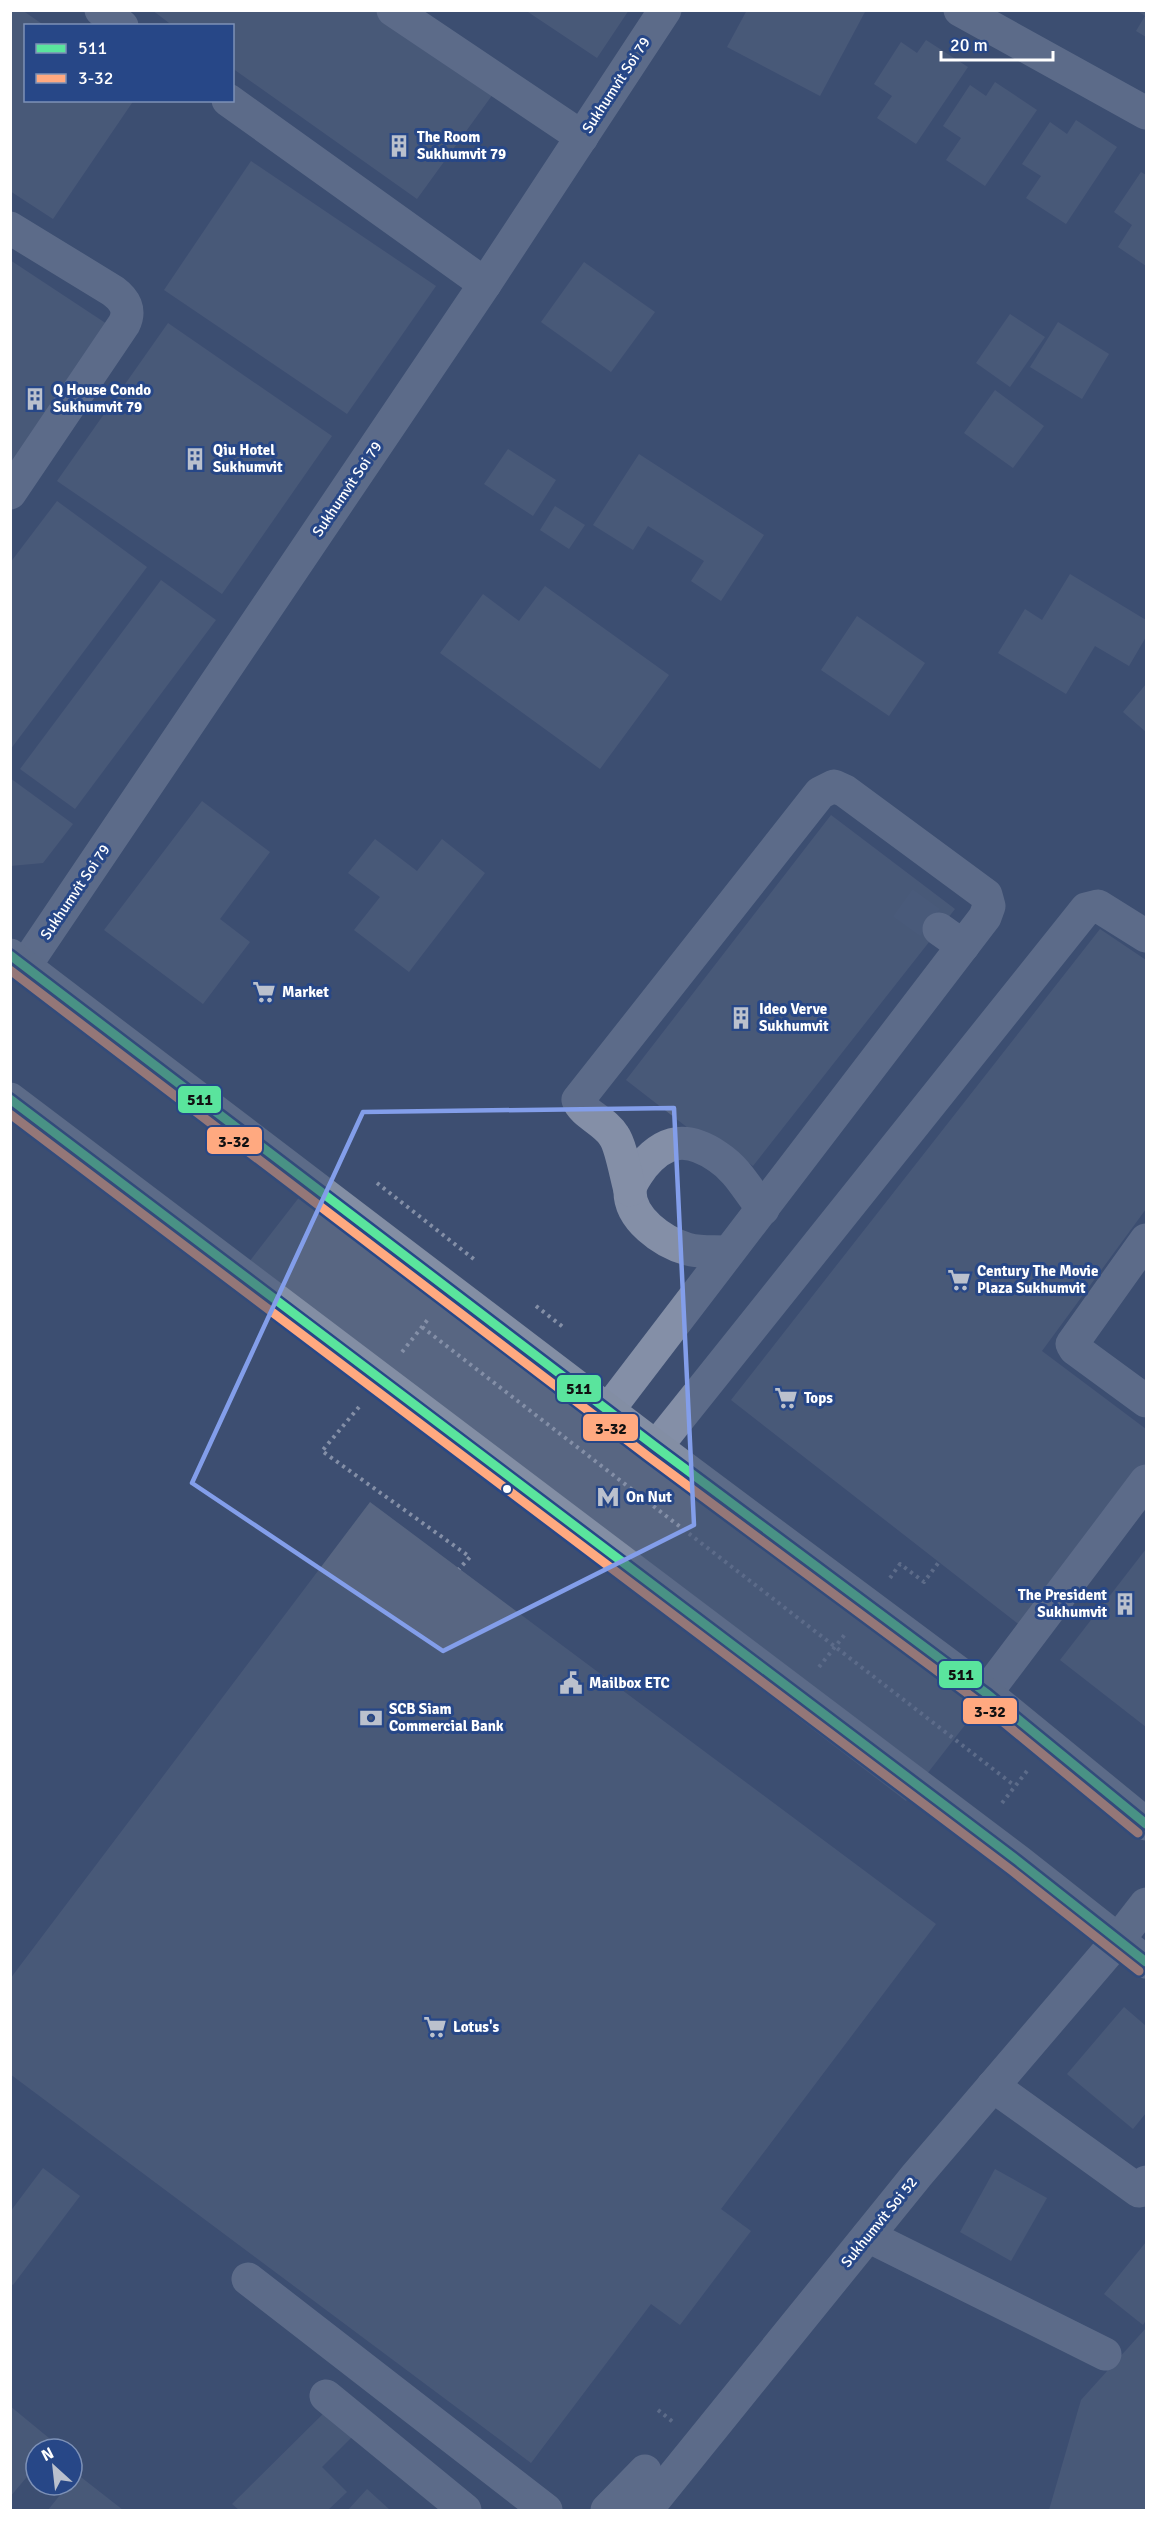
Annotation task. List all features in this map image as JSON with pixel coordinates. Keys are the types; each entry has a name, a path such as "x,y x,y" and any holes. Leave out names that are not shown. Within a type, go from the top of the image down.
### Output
{"main road":[{"path":"18,960 656,1447 986,1693 1146,1824"},
{"path":"10,1099 1008,1854 1146,1962"},
{"path":"1118,1940 1146,1904"}],"street":[{"path":"101,10 119,24"},
{"path":"393,10 582,137"},
{"name":"Sukhumvit Soi 79","path":"18,960 486,284 665,10"},
{"path":"960,10 1146,113"},
{"path":"231,102 486,284"},
{"path":"10,228 113,291 123,300 128,311 124,324 10,493"},
{"path":"609,1409 763,1209 951,937 988,911 986,896 845,791 834,786 820,793 578,1100 581,1107 594,1115 616,1139 639,1216 650,1228 687,1249 728,1252"},
{"path":"656,1447 1086,909 1098,906 1146,936"},
{"path":"630,1190 635,1177 656,1153 665,1146 683,1143 706,1150 725,1162 742,1180 763,1209"},
{"path":"1146,1240 1072,1345 1146,1401"},
{"path":"986,1693 1146,1481"},
{"name":"Sukhumvit Soi 52","path":"646,2511 868,2236 1118,1940"},
{"path":"993,2086 1139,2191 1146,2182"},
{"path":"868,2236 1105,2354"},
{"path":"248,2279 546,2511"},
{"path":"326,2396 465,2511"},
{"path":"607,2511 645,2471"}],"path":[{"path":"377,1183 428,1222"},
{"path":"422,1327 1015,1786"},
{"path":"1001,1804 1028,1769"}],"highlighted area":[{"path":"674,1108 694,1525 443,1651 192,1483 363,1112"}],"building":[{"path":"10,10 22,10 42,24 24,24 24,102 133,102 53,219 10,191"},
{"name":"The Room Sukhumvit 79","path":"152,10 375,10 493,94 417,199 234,69 234,24 170,24"},
{"path":"525,10 629,10 597,58"},
{"path":"747,10 866,10 820,96 727,47"},
{"path":"1136,10 1146,10 1146,37 1136,31 1145,16"},
{"path":"926,40 968,67 916,144 877,118 892,96 874,84 901,42 917,53"},
{"path":"995,82 1037,110 985,186 946,160 961,138 943,126 970,85 986,96"},
{"path":"1076,120 1117,147 1066,224 1026,198 1041,176 1022,164 1050,122 1067,134"},
{"path":"251,161 436,286 347,414 164,290"},
{"path":"1141,172 1146,175 1146,266 1118,247 1132,225 1114,212"},
{"name":"Q House Condo Sukhumvit 79","path":"10,260 110,326 10,473"},
{"path":"584,262 655,312 611,372 541,322"},
{"path":"1010,314 1045,337 1010,387 976,363"},
{"path":"1058,322 1109,354 1082,399 1030,367"},
{"name":"Qiu Hotel Sukhumvit","path":"168,323 332,436 222,594 57,481"},
{"path":"995,390 1044,426 1013,468 964,433"},
{"path":"508,449 556,480 533,516 484,484"},
{"path":"639,454 764,535 721,601 691,581 704,561 648,526 633,550 593,525"},
{"path":"57,501 147,567 10,750 10,563"},
{"path":"555,506 585,525 569,549 540,530"},
{"path":"1070,574 1146,620 1146,637 1129,666 1095,646 1066,694 998,653 1025,609 1042,620"},
{"path":"161,580 216,620 75,809 20,769"},
{"path":"545,586 669,675 600,769 440,653 483,594 519,621"},
{"path":"857,616 925,663 889,716 821,670"},
{"path":"1146,684 1146,732 1123,712"},
{"path":"10,778 73,824 43,863 10,866"},
{"path":"202,801 270,852 220,919 250,942 203,1004 104,930"},
{"name":"Ideo Verve Sukhumvit","path":"831,815 955,909 753,1166 715,1138 710,1145 626,1080"},
{"path":"375,839 417,871 442,839 485,873 409,972 354,930 380,897 348,873"},
{"name":"Century The Movie Plaza Sukhumvit","path":"1100,929 1146,960 1146,1209 1042,1351 1146,1429 1146,1464 1021,1626 731,1400"},
{"path":"304,1191 979,1707 906,1801 232,1284"},
{"name":"Lotus's","path":"370,1502 936,1924 721,2209 751,2231 680,2325 651,2304 531,2463 10,2074 10,1979"},
{"name":"The President Sukhumvit","path":"1146,1549 1146,1727 1060,1660"},
{"path":"1124,2007 1146,2026 1146,2113 1133,2129 1067,2074"},
{"path":"43,2168 80,2196 13,2285 10,2283 10,2212"},
{"path":"995,2169 1047,2198 1011,2261 960,2232"},
{"path":"1146,2242 1146,2320 1143,2325 1104,2294"},
{"path":"1146,2328 1146,2510 1049,2510 1081,2400"},
{"path":"10,2406 48,2437 24,2437 24,2480 10,2497"},
{"path":"331,2406 357,2432 322,2467 347,2492 328,2510 239,2510 232,2504"},
{"path":"84,2479 123,2510 48,2510 58,2497 84,2497"},
{"path":"367,2489 390,2510 348,2510"}],"tunnel":[{"path":"903,903 939,929"}],"transit line":[{"name":"511","path":"10,955 656,1447 986,1693 1146,1824"},
{"name":"3-32","path":"10,970 649,1457 979,1702 1138,1833"},
{"name":"511","path":"10,1099 1018,1861 1146,1962"},
{"name":"3-32","path":"10,1114 1011,1870 1139,1971"}],"place":[{"name":"The Room Sukhumvit 79","path":"399,146"},
{"name":"Q House Condo Sukhumvit 79","path":"35,399"},
{"name":"Qiu Hotel Sukhumvit","path":"195,459"},
{"name":"Market","path":"264,992"},
{"name":"Ideo Verve Sukhumvit","path":"741,1018"},
{"name":"Century The Movie Plaza Sukhumvit","path":"959,1280"},
{"name":"Tops","path":"786,1398"},
{"name":"On Nut","path":"608,1497"},
{"name":"The President Sukhumvit","path":"1125,1604"},
{"name":"Mailbox ETC","path":"571,1683"},
{"name":"SCB Siam Commercial Bank","path":"371,1718"},
{"name":"Lotus's","path":"435,2027"}]}
